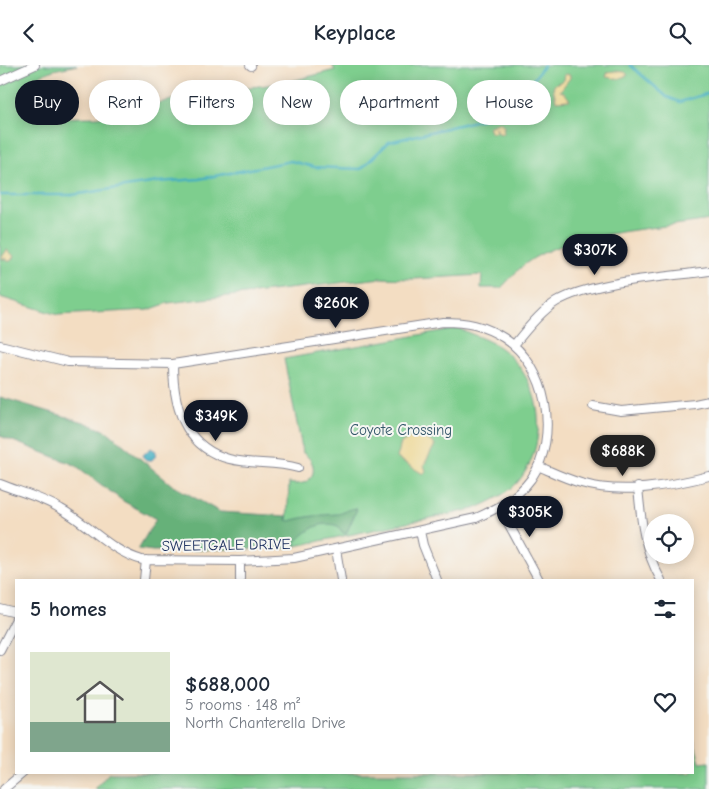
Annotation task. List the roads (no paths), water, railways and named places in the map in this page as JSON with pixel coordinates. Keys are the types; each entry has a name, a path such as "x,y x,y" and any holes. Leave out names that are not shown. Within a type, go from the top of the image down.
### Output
{"street":[{"path":"0,81 35,65"},
{"path":"514,345 555,302 573,294 592,288 709,271"},
{"path":"0,345 68,362 173,365 443,322 466,322 490,330 514,345 532,367 542,390 547,414 546,439 538,466 592,486 638,487 709,476"},
{"path":"173,365 175,401 183,423 196,441 212,453 230,459 280,463 298,468"},
{"path":"593,406 621,411 709,401"},
{"name":"SWEETGALE DRIVE","path":"0,485 61,509 104,541 131,557 146,560 240,561 294,558 476,518 500,508 530,479 538,466"},
{"path":"638,487 643,536 652,563 660,579"},
{"path":"500,508 538,579"},
{"path":"420,531 423,545 437,579"},
{"path":"336,549 341,579"},
{"path":"144,579 146,560"},
{"path":"240,561 240,579"},
{"path":"0,609 15,613"},
{"path":"0,650 15,621"},
{"path":"4,789 22,774"}],"water":[{"path":"151,448 156,451 155,457 152,460 146,460 143,455"}],"waterway":[{"path":"0,195 72,195 158,182 199,179 291,161 314,167 361,169 389,142 487,118 522,95 544,65"},
{"path":"630,65 667,97 680,102 709,93"}],"park label":[{"name":"Coyote Crossing","path":"401,430"}]}
